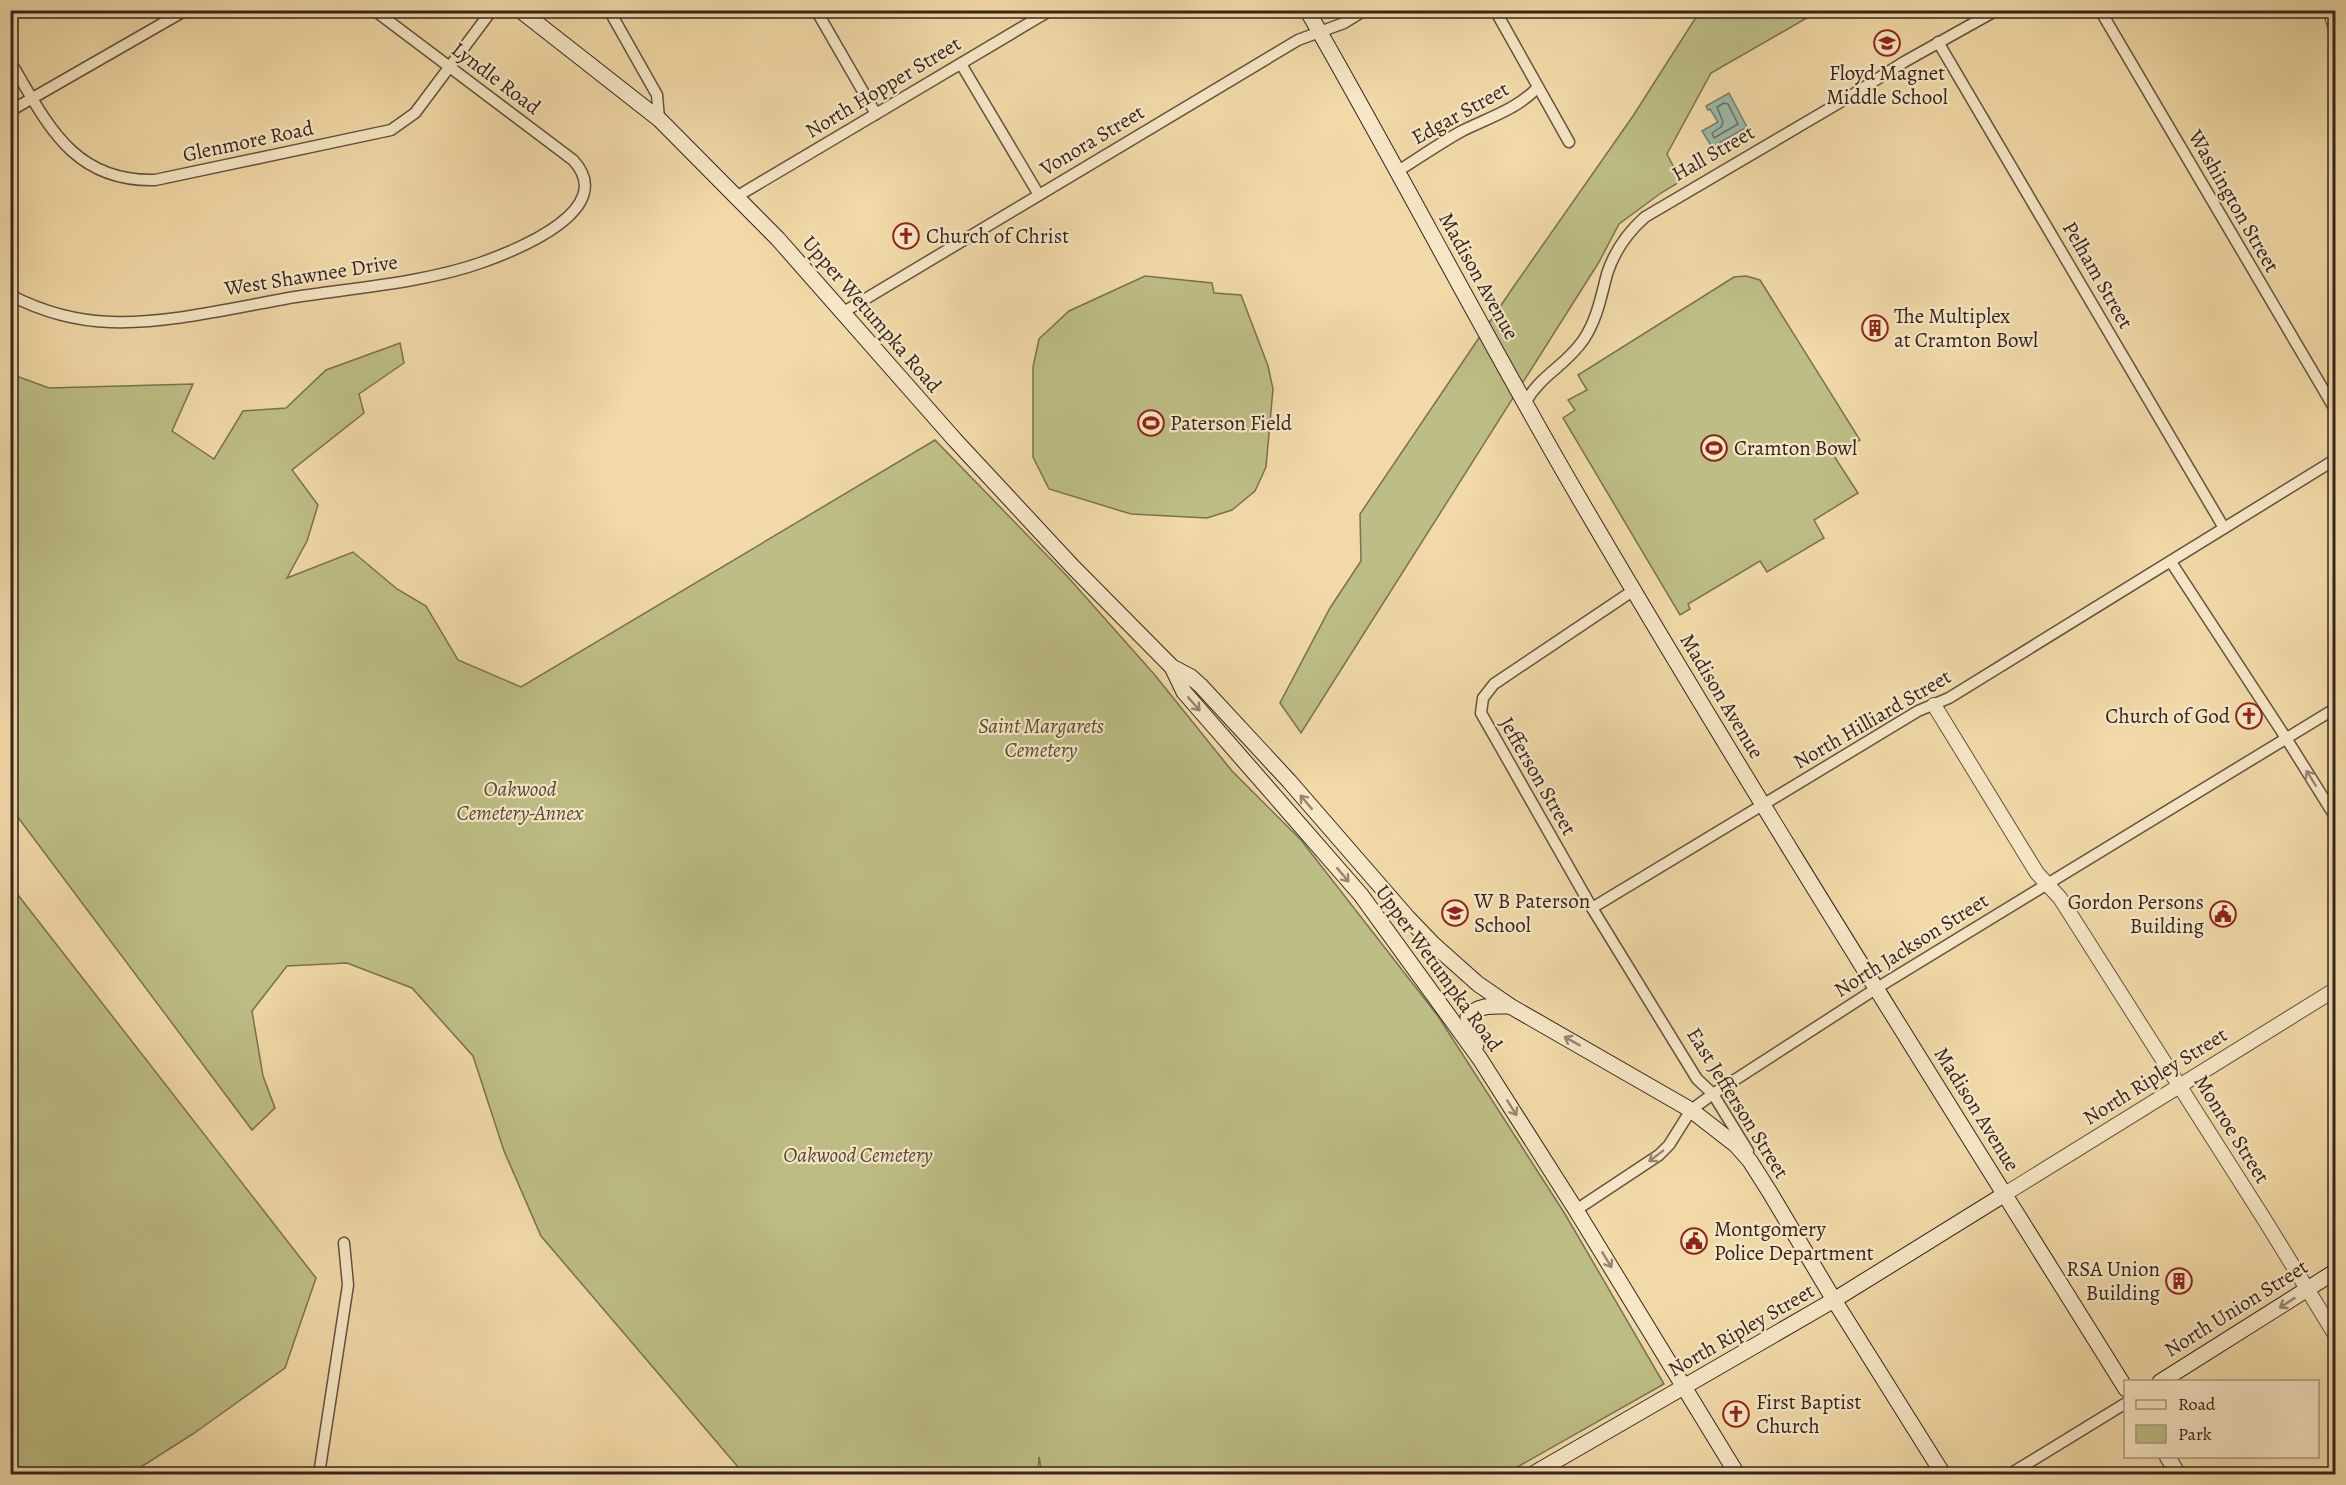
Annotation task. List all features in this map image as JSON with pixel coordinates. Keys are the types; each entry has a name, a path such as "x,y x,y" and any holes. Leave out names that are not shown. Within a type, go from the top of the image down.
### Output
{"main road":[{"name":"Upper Wetumpka Road","path":"520,10 659,119 778,239 993,481 1096,591 1172,667 1191,677 1235,722 1432,943 1478,984 1510,1006 1691,1110 1736,1145 1750,1161 1769,1191"},
{"name":"Madison Avenue","path":"1307,10 1514,384 1762,807 2124,1386"},
{"name":"Upper Wetumpka Road","path":"1172,667 1184,692 1361,895 1480,1059 1576,1210 1737,1474"},
{"path":"1327,855 1341,842"},
{"path":"1480,1059 1468,1017 1472,1011 1481,1007 1510,1006"},
{"name":"East Jefferson Street","path":"1769,1191 1942,1474"},
{"name":"North Ripley Street","path":"1533,1474 1834,1300 2005,1194"},
{"name":"North Union Street","path":"2163,1380 2336,1271"},
{"path":"2168,1458 2178,1474"}],"street":[{"path":"10,111 186,10"},
{"name":"Lyndle Road","path":"374,10 567,154 579,166 586,183"},
{"name":"Glenmore Road","path":"10,61 56,136 83,161 117,176 155,180 391,130 415,113 492,10"},
{"path":"609,10 657,95 659,119"},
{"path":"816,10 876,114"},
{"name":"North Hopper Street","path":"736,197 961,64 1034,15 1051,10"},
{"name":"Vonora Street","path":"843,313 1298,40 1344,23 1365,10"},
{"path":"1495,10 1569,142"},
{"name":"Hall Street","path":"1525,403 1537,383 1571,355 1583,340 1596,317 1615,255 1628,235 1645,217 1938,42 1997,10"},
{"name":"Washington Street","path":"2100,10 2336,411"},
{"path":"2330,10 2336,29"},
{"name":"Pelham Street","path":"1938,42 2224,528"},
{"path":"961,64 1039,195"},
{"name":"Edgar Street","path":"1398,171 1462,131 1487,121 1523,101 1538,87"},
{"name":"West Shawnee Drive","path":"10,295 52,312 82,319 110,322 139,321 424,277 483,262 543,234 574,213 583,199 586,183"},
{"name":"North Hilliard Street","path":"1592,908 1727,825 1762,807 1918,711 1934,705 2171,562 2336,459"},
{"path":"2171,562 2336,818"},
{"name":"Jefferson Street","path":"1592,908 1485,723 1480,706 1485,694 1494,684 1634,590"},
{"name":"Monroe Street","path":"1934,705 2037,873 2060,898 2336,1336"},
{"name":"North Jackson Street","path":"1576,1210 1659,1155 1669,1145 1691,1110 1713,1094 1877,988 2336,708"},
{"name":"East Jefferson Street","path":"1592,908 1697,1079 1713,1094 1756,1164 1769,1191"},
{"name":"North Ripley Street","path":"2005,1194 2336,989"},
{"path":"319,1474 348,1284 344,1243"},
{"path":"2010,1474 2124,1404"}],"green space":[{"path":"1700,11 1819,11 1711,73 1667,154 1681,181 1619,224 1599,262 1301,733 1280,703 1330,608 1361,561 1360,514 1512,289 1633,116"},
{"name":"Paterson Field","path":"1145,276 1212,283 1214,293 1241,295 1268,366 1273,389 1266,467 1255,491 1232,510 1207,518 1131,514 1049,489 1033,457 1033,367 1039,339 1069,311"},
{"name":"Cramton Bowl","path":"1746,276 1760,280 1860,440 1834,456 1858,493 1814,520 1824,538 1767,572 1760,561 1688,604 1690,609 1680,615 1563,418 1575,410 1568,400 1587,390 1578,375 1734,277"},
{"path":"400,343 404,363 359,394 364,413 292,470 318,505 307,541 287,578 353,552 397,589 426,606 458,660 521,687 935,440 1067,576 1154,674 1232,771 1301,840 1438,1016 1565,1214 1664,1384 1505,1474 1042,1474 1039,1457 1038,1474 744,1474 541,1236 504,1151 473,1056 412,988 347,963 287,966 252,1011 263,1076 275,1108 252,1130 11,808 11,374 49,388 193,384 172,431 214,459 243,411 286,408 326,370"},
{"path":"11,886 316,1278 285,1368 193,1434 130,1474 11,1474"}],"water":[{"path":"1729,93 1747,127 1712,147 1702,131 1718,122 1706,106"}],"place":[{"name":"Floyd Magnet Middle School","path":"1887,43"},
{"name":"Church of Christ","path":"906,236"},
{"name":"The Multiplex at Cramton Bowl","path":"1875,328"},
{"name":"Paterson Field","path":"1151,423"},
{"name":"Cramton Bowl","path":"1714,448"},
{"name":"Church of God","path":"2249,716"},
{"name":"W B Paterson School","path":"1455,913"},
{"name":"Gordon Persons Building","path":"2223,914"},
{"name":"Montgomery Police Department","path":"1694,1241"},
{"name":"RSA Union Building","path":"2179,1281"},
{"name":"First Baptist Church","path":"1736,1414"}],"park label":[{"name":"Saint Margarets Cemetery","path":"1041,738"},
{"name":"Oakwood Cemetery-Annex","path":"520,801"},
{"name":"Oakwood Cemetery","path":"858,1155"}]}
